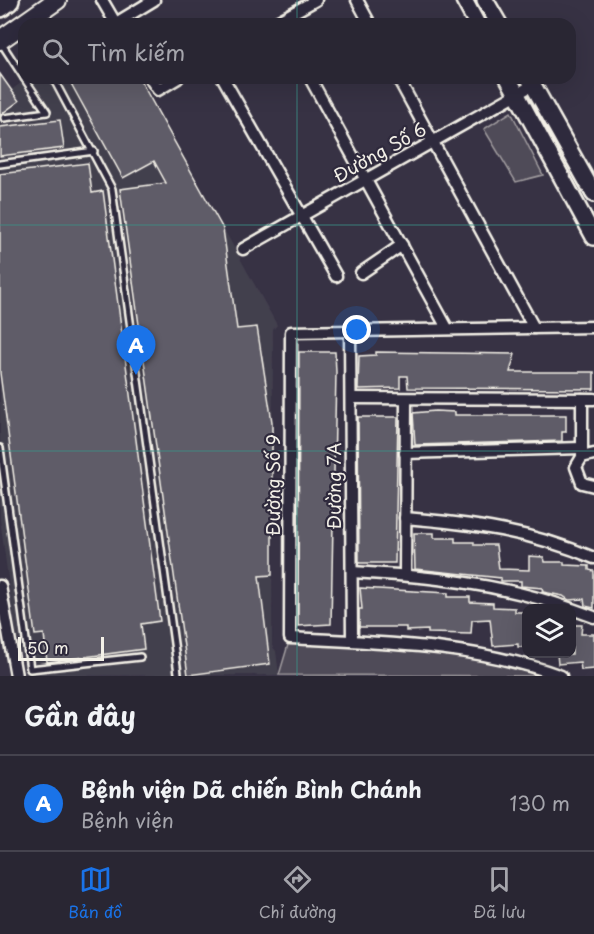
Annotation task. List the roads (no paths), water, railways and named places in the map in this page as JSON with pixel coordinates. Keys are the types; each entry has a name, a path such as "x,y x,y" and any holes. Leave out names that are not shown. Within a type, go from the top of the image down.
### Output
{"highway":[{"path":"0,6 8,0"}],"main road":[{"path":"33,18 57,0"},
{"path":"0,41 18,29"}],"street":[{"path":"102,0 112,18"},
{"path":"126,18 154,0"},
{"path":"286,18 316,0"},
{"path":"357,0 367,18"},
{"path":"464,0 474,18"},
{"path":"485,0 496,18"},
{"path":"154,84 158,90 168,84"},
{"path":"227,84 336,276"},
{"path":"313,84 447,328"},
{"path":"401,84 534,328"},
{"path":"511,84 594,237"},
{"name":"Đường Số 6","path":"243,249 433,144 516,94 528,84"},
{"path":"533,84 594,194"},
{"path":"361,273 402,245"},
{"path":"350,330 594,327"},
{"name":"Đường Số 9","path":"350,330 291,332 290,638 352,641"},
{"name":"Đường 7A","path":"350,330 352,641"},
{"path":"351,398 594,399"},
{"path":"405,575 406,399"},
{"path":"582,399 582,453 576,467 578,478 587,486 594,486"},
{"path":"405,453 594,454"},
{"path":"405,518 454,522 514,532 594,558"},
{"path":"352,572 475,583 556,604"},
{"path":"0,586 16,676"},
{"path":"576,611 594,617"},
{"path":"352,641 418,644 455,650 528,664 561,676"}],"lane":[{"path":"0,41 18,69"},
{"path":"4,118 46,112 28,84"},
{"path":"56,84 110,182 114,196 178,673"},
{"path":"0,164 94,151"},
{"path":"0,448 30,669 140,657"}],"place":[{"name":"Bệnh viện Dã chiến Bình Chánh","path":"136,375"}]}
